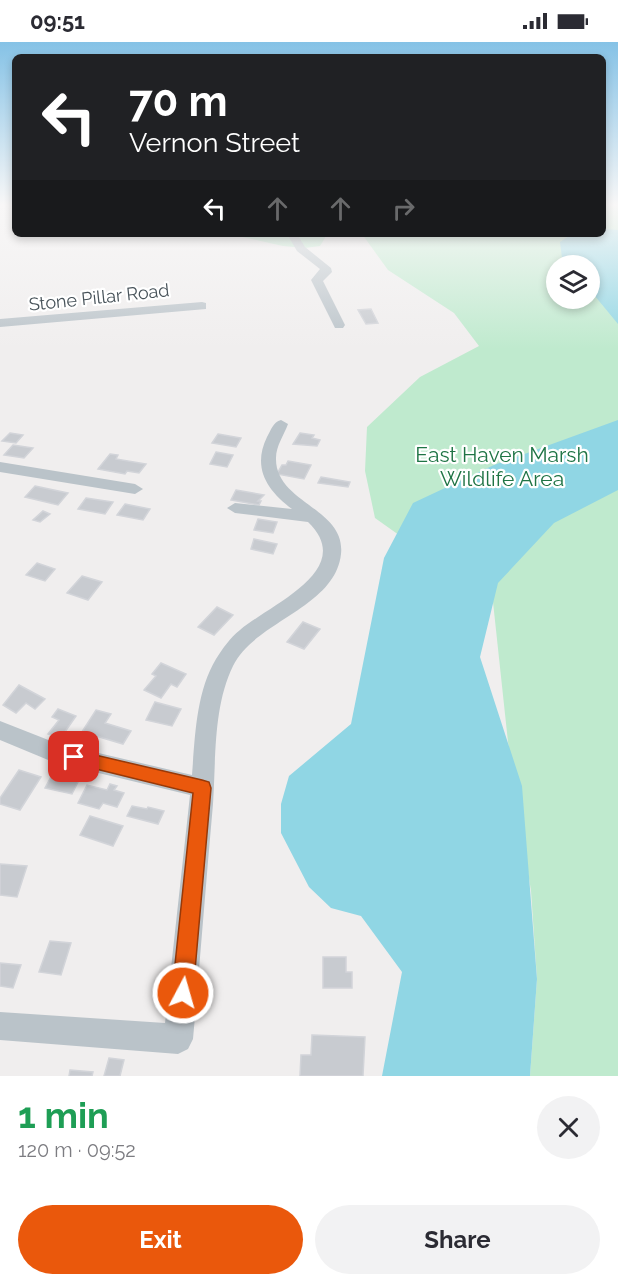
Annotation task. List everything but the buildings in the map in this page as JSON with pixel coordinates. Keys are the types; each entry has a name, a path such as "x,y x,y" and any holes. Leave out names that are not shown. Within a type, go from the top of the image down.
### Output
{"street":[{"path":"305,252 325,268 326,272 317,280 339,325"},
{"name":"Stone Pillar Road","path":"0,323 202,306"},
{"path":"0,1026 178,1039 211,710 224,662 245,636 320,580 328,567 332,544 324,527 281,492 268,466 268,456 281,424"},
{"path":"0,467 135,489"},
{"path":"236,508 310,517"},
{"path":"0,730 53,752 202,788"}],"green space":[{"name":"East Haven Marsh Wildlife Area","path":"375,252 618,252 618,1076 530,1076 537,979 531,891 508,742 493,602 375,518 365,471 367,427 420,377 479,346 454,313 388,270"}],"water":[{"path":"561,252 618,252 618,324 600,302 600,255 562,255"},
{"path":"618,420 618,490 554,523 498,583 480,657 522,786 537,979 530,1076 382,1076 402,972 361,916 331,908 309,887 281,833 281,804 289,776 351,724 384,558 413,503 494,465"}],"route":[{"path":"74,757 202,788 183,993"}]}
